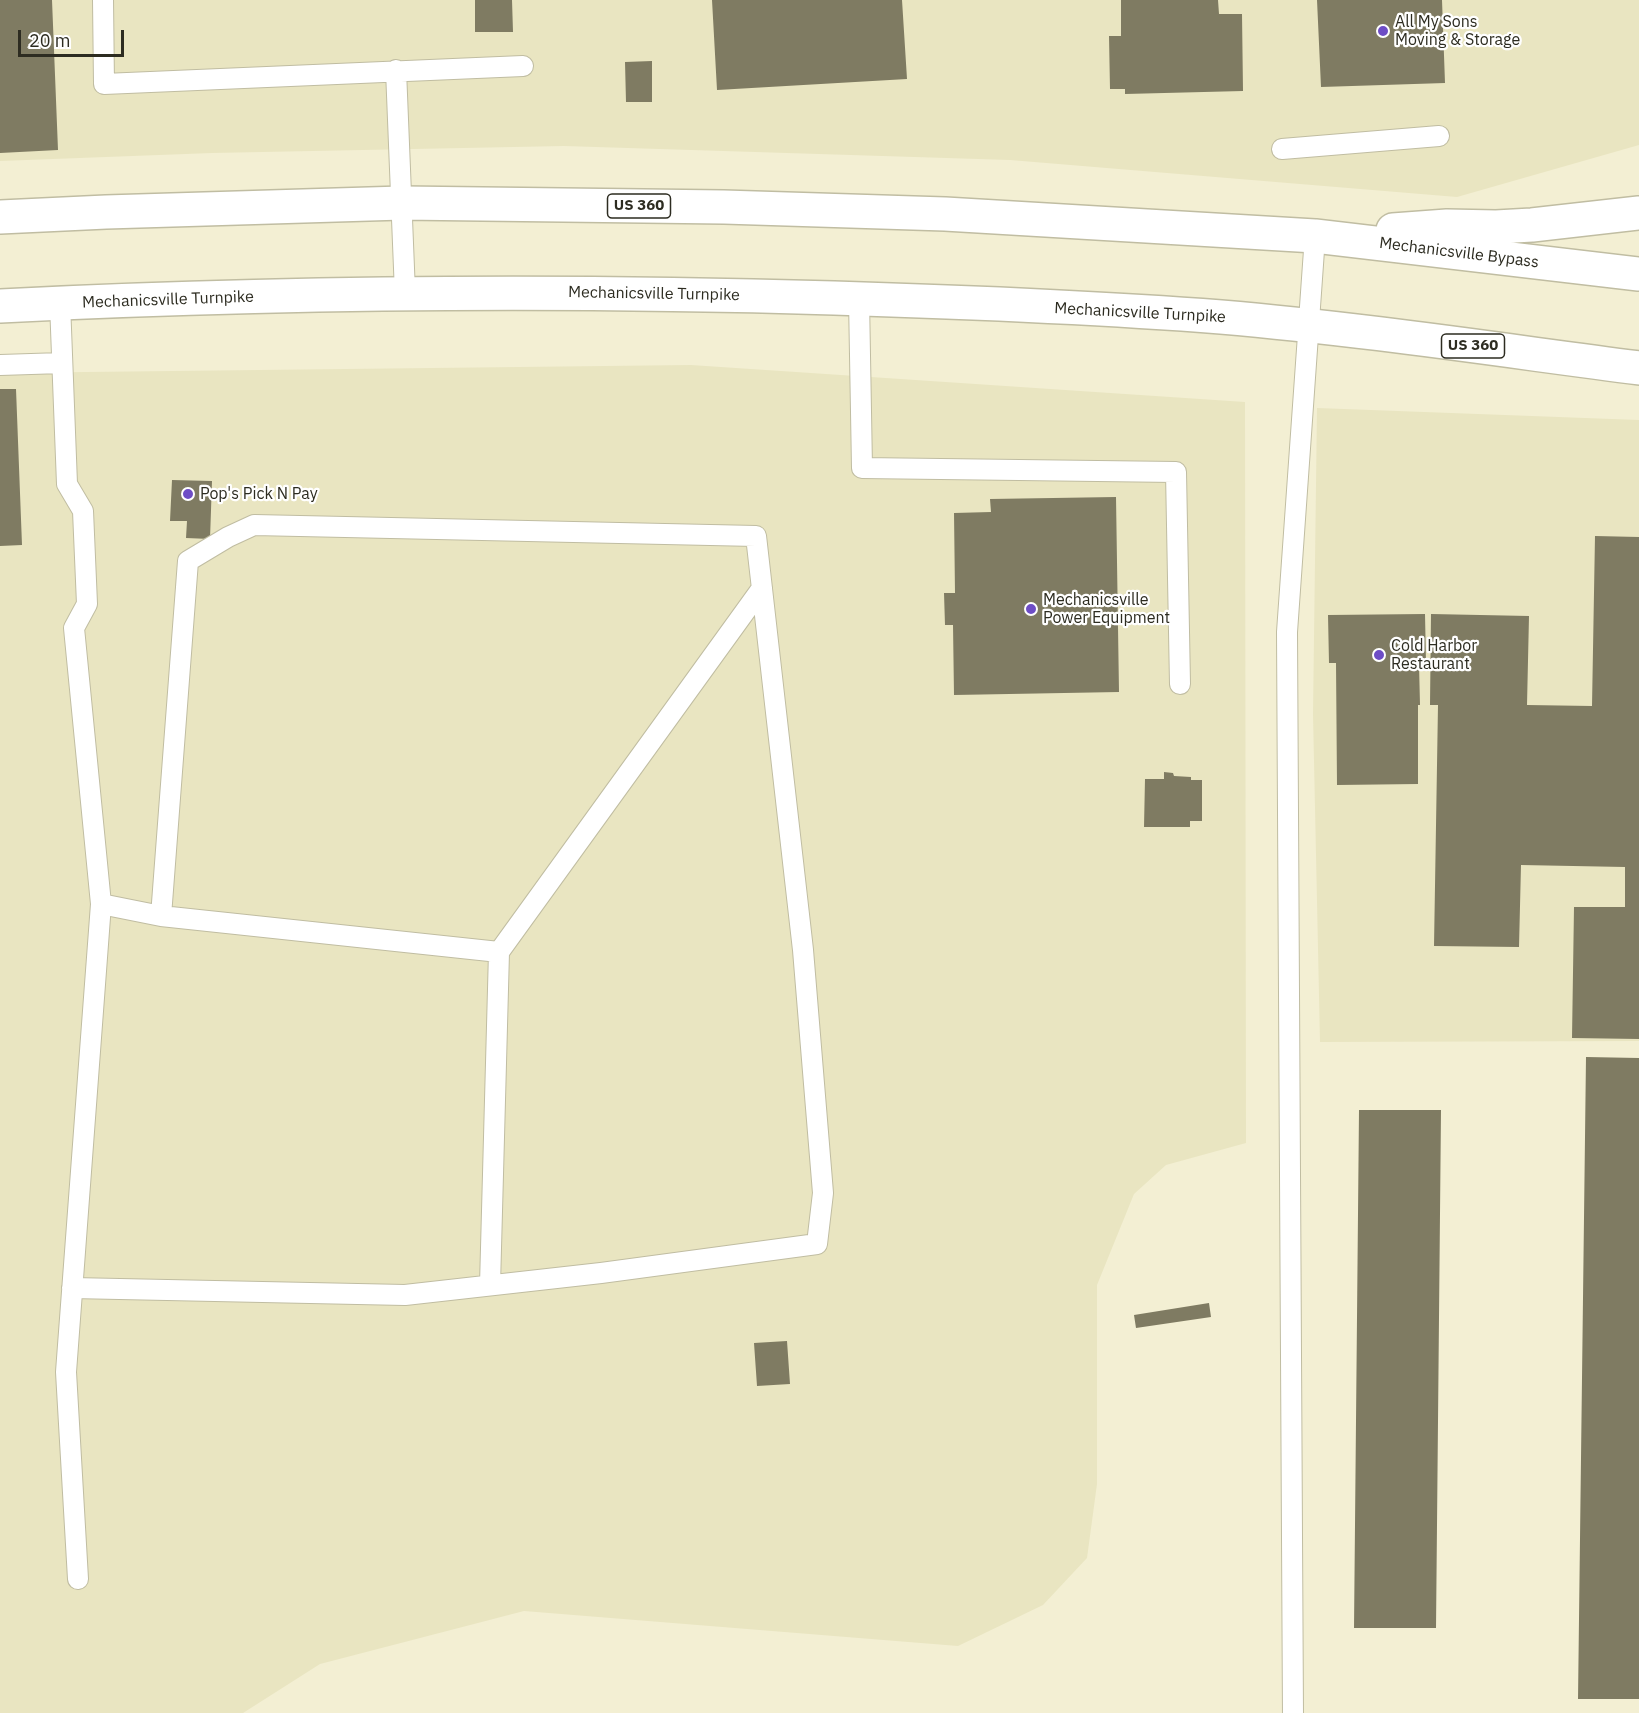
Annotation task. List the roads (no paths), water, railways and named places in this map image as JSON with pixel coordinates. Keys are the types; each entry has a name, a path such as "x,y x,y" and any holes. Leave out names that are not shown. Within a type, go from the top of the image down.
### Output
{"highway":[{"name":"US 360","path":"0,217 402,203"},
{"name":"Mechanicsville Bypass","path":"402,203 724,207 945,214 1278,233 1639,274"},
{"path":"1314,236 1447,226 1532,225 1639,213"},
{"name":"Mechanicsville Turnpike","path":"0,306 405,293 668,293 1007,305 1215,317 1307,325"},
{"name":"US 360","path":"1307,325 1639,368"}],"lane":[{"path":"103,0 104,84 523,66"},
{"path":"396,70 405,293"},
{"path":"1282,149 1439,136"},
{"path":"1293,1713 1287,632 1314,236"},
{"path":"859,299 862,468 1176,472 1180,684"},
{"path":"60,303 67,484 82,511 87,604 74,628 101,904 66,1372 78,1579"},
{"path":"0,365 62,363"},
{"path":"72,1288 405,1294 601,1273 818,1244 823,1193 803,950 756,536 254,525 228,537 188,561 161,916"},
{"path":"490,1285 499,952 762,588"},
{"path":"101,904 161,916 499,952"}],"place":[{"name":"All My Sons Moving & Storage","path":"1383,31"},
{"name":"Pop's Pick N Pay","path":"188,494"},
{"name":"Mechanicsville Power Equipment","path":"1031,609"},
{"name":"Cold Harbor Restaurant","path":"1379,655"}]}
